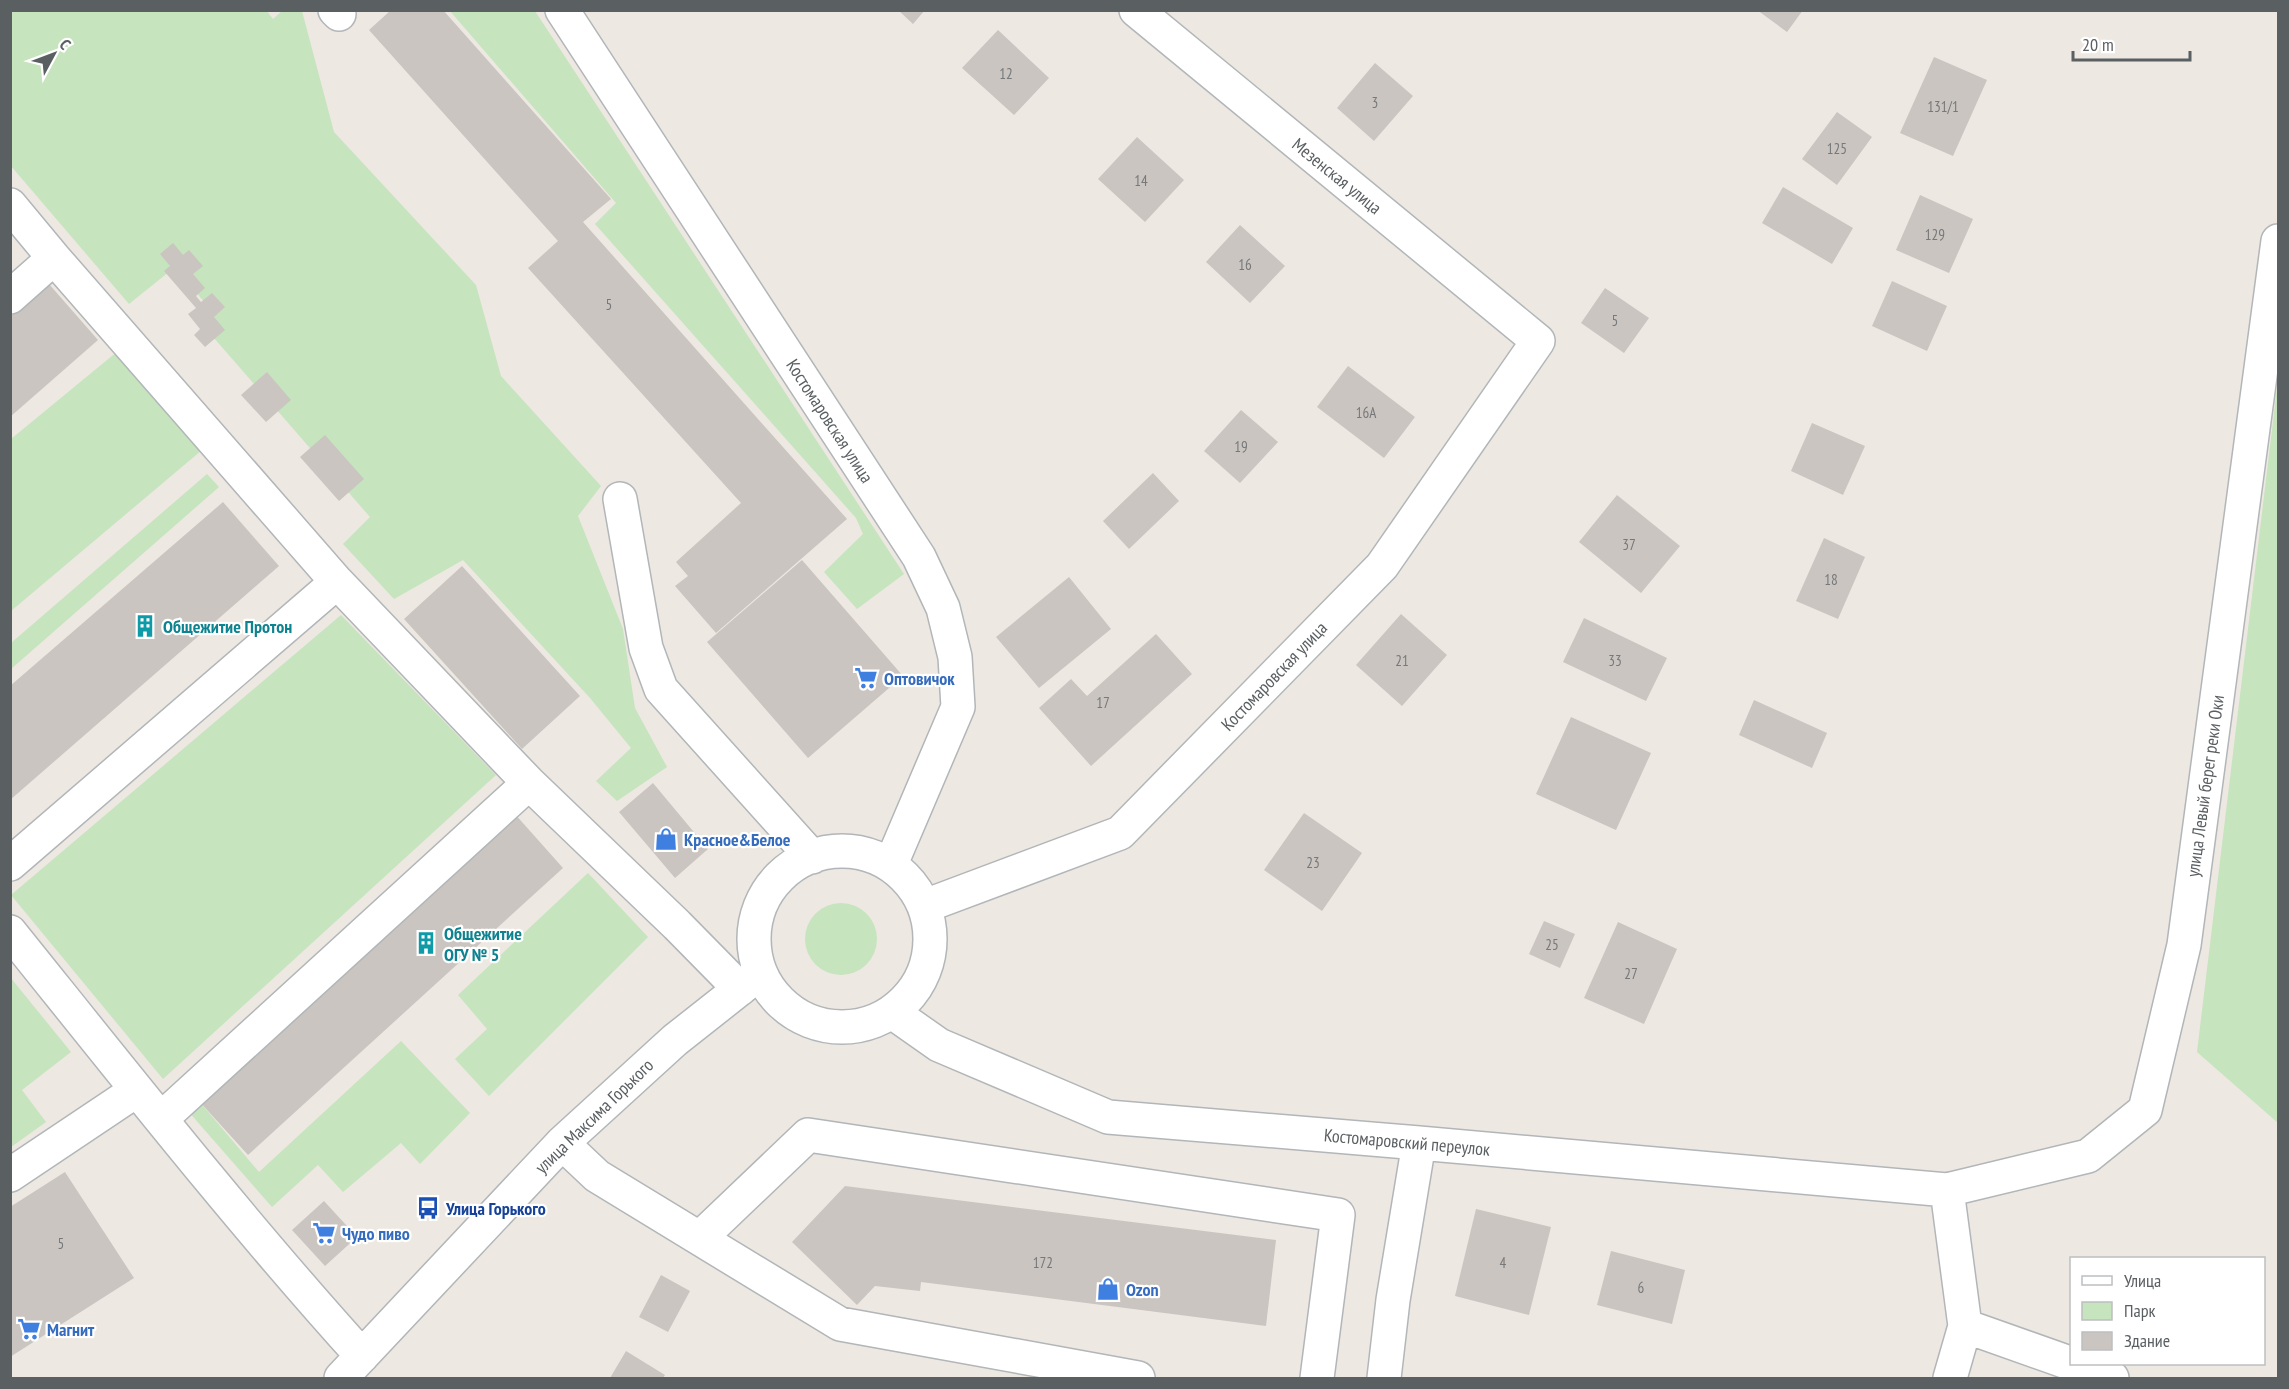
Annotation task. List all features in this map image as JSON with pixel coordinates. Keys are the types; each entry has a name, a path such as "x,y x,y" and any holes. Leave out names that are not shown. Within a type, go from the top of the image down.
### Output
{"street":[{"name":"Костомаровская улица","path":"562,10 919,557 943,608 956,657 958,707 891,864"},
{"name":"Мезенская улица","path":"1136,10 1538,341"},
{"path":"10,205 337,582 529,783 677,925 750,981 774,996 793,1013 817,1024 843,1027 869,1023 892,1012 914,991 927,965 931,936 925,906 911,882 891,864 869,854 846,849 812,856 794,864 772,884 758,911 750,981"},
{"name":"улица Левый берег реки Оки","path":"1947,1190 2088,1156 2145,1110 2184,945 2278,241"},
{"path":"10,297 54,258"},
{"name":"Костомаровская улица","path":"925,906 1120,833 1382,566 1538,341"},
{"path":"620,499 646,648 661,689 812,856"},
{"path":"10,864 337,582"},
{"path":"161,1119 529,783"},
{"path":"10,932 137,1090 320,1309 352,1367"},
{"name":"улица Максима Горького","path":"352,1367 562,1143 675,1040 750,981"},
{"name":"Костомаровский переулок","path":"892,1012 939,1045 1108,1118 1947,1190"},
{"path":"10,1175 137,1090"},
{"path":"700,1238 808,1135 1338,1215 1317,1378"},
{"path":"562,1143 597,1176 840,1324 1138,1378"},
{"path":"1384,1378 1419,1143"},
{"path":"1947,1190 1965,1326 1950,1378"},
{"path":"1965,1326 2070,1363"},
{"path":"2075,1365 2112,1378"}],"green space":[{"path":"266,10 273,19 282,11 302,11 334,132 476,285 501,376 601,486 578,516 623,629 635,708 667,767 617,801 596,781 631,748 590,698 463,560 394,599 343,544 370,517 194,315 205,303 175,267 129,304 11,166 10,11"},
{"path":"450,11 535,11 904,574 857,609 824,572 863,534 856,518 595,224 616,203"},
{"path":"118,351 202,450 11,611 11,439"},
{"path":"2278,380 2278,1123 2197,1052"},
{"path":"207,474 219,487 11,669 11,643"},
{"path":"341,615 496,775 163,1079 11,895"},
{"path":"588,873 648,937 489,1096 455,1059 487,1029 458,995"},
{"path":"841,903 861,909 871,919 877,939 871,959 861,969 841,975 821,969 811,959 805,939 811,919 821,909"},
{"path":"10,977 71,1052 22,1090 46,1122 11,1147"},
{"path":"401,1041 470,1113 420,1164 401,1143 343,1192 318,1165 272,1207 188,1111 199,1101 259,1172"}],"building":[{"path":"391,10 443,10 611,199 583,222 847,519 716,633 675,586 688,576 676,562 741,503 528,268 558,241 369,30"},
{"path":"898,10 925,10 913,24"},
{"path":"1757,10 1803,10 1787,32"},
{"path":"998,30 1049,78 1014,115 962,68"},
{"path":"1934,57 1987,80 1953,156 1900,133"},
{"path":"1375,63 1413,96 1374,141 1337,108"},
{"path":"1837,112 1872,137 1837,185 1802,159"},
{"path":"1137,137 1184,180 1145,222 1098,179"},
{"path":"1783,187 1853,228 1832,264 1762,223"},
{"path":"1920,195 1973,219 1949,273 1896,250"},
{"path":"1240,225 1285,266 1250,303 1206,262"},
{"path":"173,243 183,255 189,250 203,266 193,274 205,288 196,296 201,302 212,293 225,307 214,317 225,330 205,347 194,335 200,329 188,314 196,308 164,271 170,266 160,254"},
{"path":"1892,281 1947,306 1927,351 1872,326"},
{"path":"49,284 98,340 10,417 10,317"},
{"path":"1605,288 1649,318 1624,353 1581,323"},
{"path":"1348,366 1415,417 1384,458 1317,407"},
{"path":"267,372 291,400 266,422 241,395"},
{"path":"1241,410 1278,442 1240,483 1204,451"},
{"path":"1812,423 1865,446 1843,495 1791,471"},
{"path":"325,435 364,479 339,501 300,457"},
{"path":"1153,473 1179,501 1129,549 1103,521"},
{"path":"1617,495 1680,546 1641,593 1579,542"},
{"name":"Общежитие Протон","path":"223,502 279,566 10,800 10,686"},
{"path":"1824,538 1865,557 1838,619 1796,601"},
{"path":"802,560 903,676 808,758 707,642"},
{"path":"462,566 580,696 522,749 404,619"},
{"path":"1069,577 1111,629 1039,688 996,637"},
{"path":"1401,614 1447,655 1402,706 1356,665"},
{"path":"1584,618 1667,658 1646,701 1563,662"},
{"path":"1156,634 1192,674 1091,766 1039,708 1071,679 1087,696"},
{"path":"1754,700 1827,733 1812,768 1739,735"},
{"path":"1571,717 1651,753 1616,830 1536,794"},
{"path":"653,783 708,849 675,878 619,812"},
{"name":"Общежитие ОГУ № 5","path":"514,813 563,868 248,1155 199,1101"},
{"path":"1304,813 1362,853 1322,911 1264,870"},
{"path":"1544,921 1575,934 1560,968 1529,954"},
{"path":"1618,922 1677,949 1644,1024 1584,998"},
{"path":"65,1172 134,1278 10,1357 10,1207"},
{"path":"845,1186 1276,1240 1266,1326 921,1282 920,1291 875,1286 857,1305 792,1242"},
{"name":"Чудо пиво","path":"324,1201 357,1237 325,1266 292,1230"},
{"path":"1476,1209 1551,1227 1529,1315 1455,1296"},
{"path":"1611,1251 1685,1270 1672,1324 1597,1305"},
{"path":"661,1275 690,1291 668,1332 639,1317"},
{"path":"626,1351 665,1375 663,1378 610,1378"}],"place":[{"name":"Общежитие Протон","path":"145,626"},
{"name":"Оптовичок","path":"866,678"},
{"name":"Красное&Белое","path":"666,839"},
{"name":"Общежитие ОГУ № 5","path":"426,943"},
{"name":"Улица Горького","path":"428,1208"},
{"name":"Чудо пиво","path":"324,1233"},
{"name":"Ozon","path":"1108,1289"},
{"name":"Магнит","path":"29,1329"}]}
